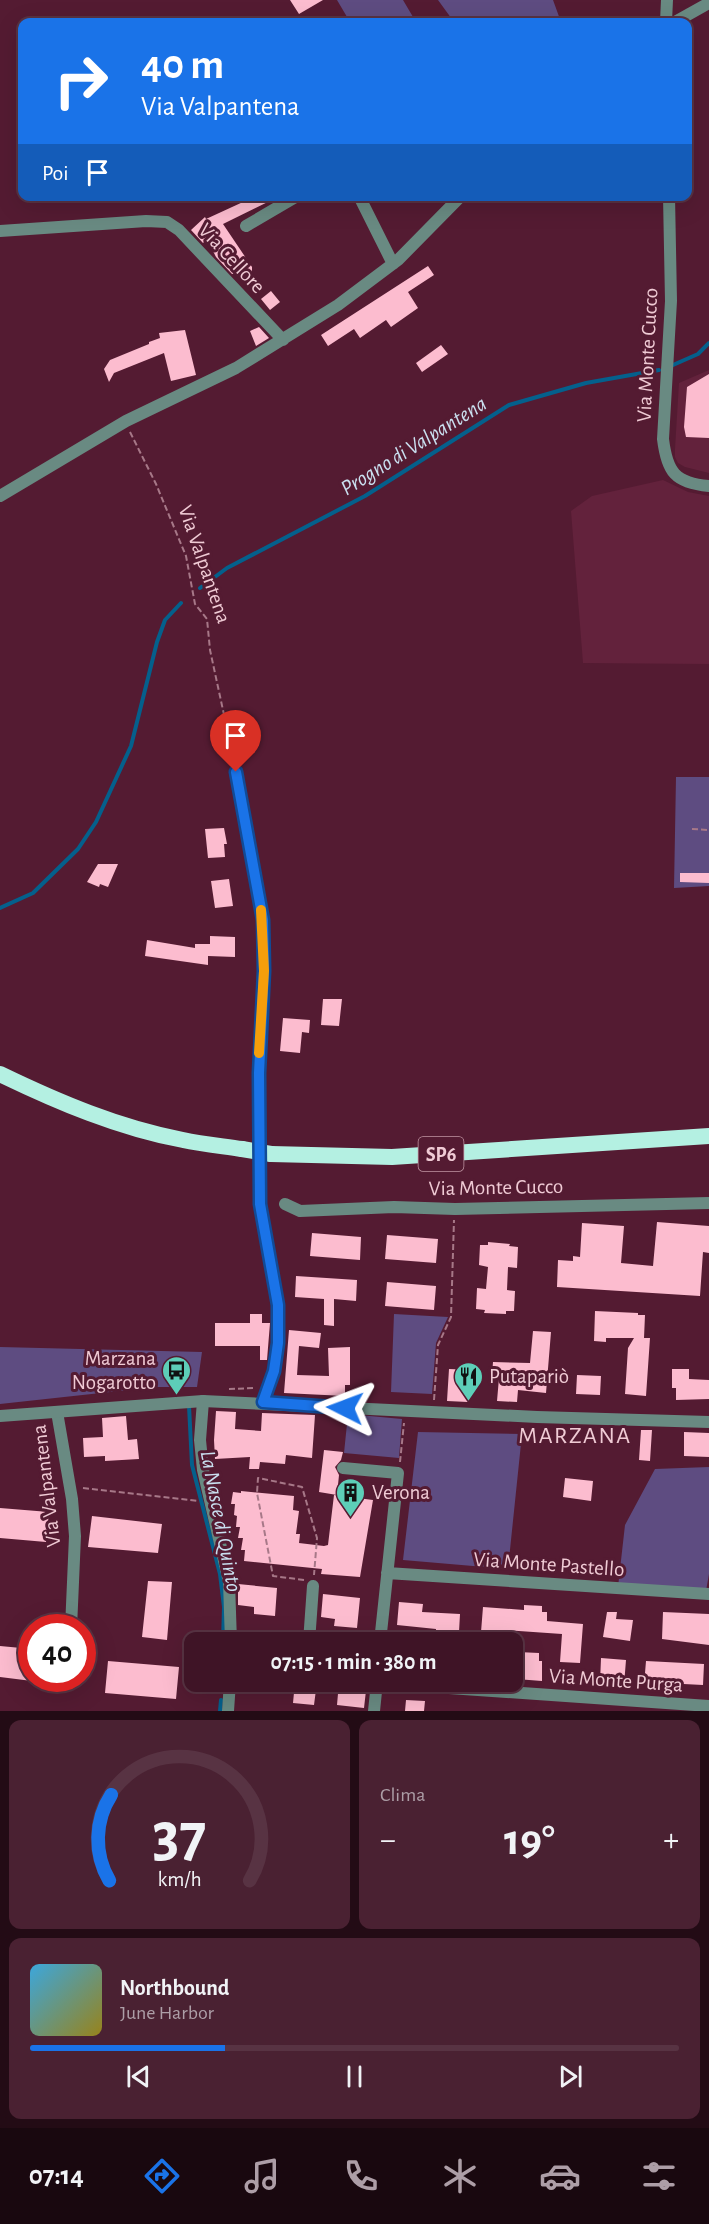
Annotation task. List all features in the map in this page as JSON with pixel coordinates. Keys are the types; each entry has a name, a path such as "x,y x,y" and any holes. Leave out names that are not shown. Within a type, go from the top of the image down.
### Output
{"highway":[{"name":"SP6","path":"0,1074 70,1105 143,1130 182,1140 271,1154 392,1157 709,1136"}],"street":[{"path":"666,18 667,0"},
{"path":"682,18 709,3"},
{"path":"246,226 288,201"},
{"path":"362,201 393,264"},
{"path":"0,496 126,421 236,368 338,305 393,264 456,201"},
{"name":"Via Monte Cucco","path":"669,201 671,301 663,439 665,460 669,468 680,479 695,485 709,486"},
{"name":"Via Cellore","path":"0,231 146,221 167,222 179,230 283,340"},
{"path":"236,772 263,920 264,971 258,1083 260,1204 278,1305 278,1343 274,1371 263,1402"},
{"name":"Via Monte Cucco","path":"285,1204 300,1211 394,1207 454,1209 709,1203"},
{"path":"202,1401 200,1440 203,1470 229,1582 231,1632"},
{"name":"Via Valpantena","path":"0,1416 202,1401 709,1422"},
{"name":"Via Valpantena","path":"57,1412 71,1492 75,1536 72,1614"},
{"path":"343,1468 398,1473 381,1632"},
{"name":"Via Monte Pastello","path":"387,1573 709,1594"},
{"path":"310,1632 313,1583"},
{"path":"228,1711 229,1692"},
{"path":"374,1711 376,1692"},
{"name":"Via Monte Purga","path":"515,1692 709,1706"}],"path":[{"name":"Via Valpantena","path":"126,421 186,556 195,604 207,619 210,650 236,772"},
{"path":"692,830 709,830"},
{"path":"433,1412 438,1346 451,1317 455,1188"},
{"path":"398,1473 405,1411"},
{"path":"258,1478 302,1487 317,1538 313,1583 273,1576 257,1493 258,1478"},
{"path":"71,1492 83,1487 198,1500 200,1503"}],"shaded area":[{"path":"337,0 403,0 414,18 348,18"},
{"path":"438,0 553,0 560,18 451,18"},
{"path":"709,370 709,473 678,463 675,449 679,383"},
{"path":"663,480 688,492 709,496 709,664 583,663 571,511 592,496"},
{"path":"676,777 709,777 709,886 674,888"},
{"path":"394,1314 448,1317 436,1343 432,1394 391,1392"},
{"path":"0,1347 202,1352 197,1387 156,1387 0,1404"},
{"path":"348,1414 402,1419 399,1458 344,1453"},
{"path":"418,1432 522,1434 508,1569 403,1560"},
{"path":"709,1467 709,1574 706,1591 618,1587 625,1525 655,1469"}],"building":[{"path":"290,0 323,0 299,14"},
{"path":"245,201 270,201 223,224 252,267 252,273 241,276 240,272 232,274 216,257 207,239 203,243 191,230 205,217 206,219"},
{"path":"428,266 434,275 408,292 418,308 391,327 386,320 360,338 354,329 328,346 321,335"},
{"path":"271,291 280,302 270,310 261,299"},
{"path":"259,327 269,338 256,346 250,331"},
{"path":"185,330 196,375 171,381 164,353 114,373 109,382 104,369 110,360 160,338 159,333"},
{"path":"441,345 448,354 422,372 416,363"},
{"path":"709,374 709,438 686,437 684,427 687,387"},
{"path":"224,828 227,844 224,844 225,857 208,858 205,829"},
{"path":"98,864 118,864 108,887 100,884 99,887 87,882"},
{"path":"680,873 709,873 709,883 680,882"},
{"path":"229,879 233,906 215,908 211,881"},
{"path":"210,936 235,937 235,957 208,956 208,965 145,956 147,940 195,948 195,944 210,944"},
{"path":"323,999 342,999 339,1026 321,1025"},
{"path":"283,1018 310,1020 309,1033 302,1032 300,1053 280,1051"},
{"path":"657,1222 709,1226 709,1253 703,1252 700,1296 557,1287 558,1260 573,1261 573,1256 580,1257 582,1223 624,1226 621,1263 653,1266"},
{"path":"312,1233 361,1237 360,1260 310,1256"},
{"path":"387,1235 438,1239 436,1263 385,1259"},
{"path":"488,1242 518,1247 517,1268 508,1267 507,1290 515,1291 514,1311 506,1311 506,1314 484,1313 485,1310 476,1309 477,1288 486,1289 488,1267 479,1265 480,1245 488,1245"},
{"path":"296,1276 357,1280 356,1301 334,1299 334,1326 324,1325 324,1299 295,1297"},
{"path":"387,1282 436,1286 434,1310 385,1306"},
{"path":"595,1311 645,1315 644,1338 650,1338 646,1396 625,1394 628,1348 634,1338 606,1338 606,1342 594,1341"},
{"path":"250,1314 262,1314 262,1323 270,1323 267,1360 260,1360 260,1346 215,1346 215,1323 250,1323"},
{"path":"289,1330 321,1333 319,1348 299,1346 297,1375 329,1376 328,1348 350,1347 350,1385 345,1385 345,1396 284,1393"},
{"path":"533,1331 551,1332 546,1393 518,1390 517,1402 497,1401 499,1378 492,1375 493,1362 530,1363"},
{"path":"449,1369 472,1370 468,1402 447,1401"},
{"path":"672,1369 689,1369 689,1379 709,1380 709,1399 676,1400 676,1388 672,1388"},
{"path":"577,1375 601,1376 600,1395 576,1394"},
{"path":"216,1411 236,1412 235,1429 261,1431 262,1413 315,1415 312,1458 286,1455 285,1464 260,1462 259,1469 249,1469 250,1457 215,1459"},
{"path":"126,1416 128,1440 137,1439 139,1459 105,1461 105,1456 84,1457 83,1438 103,1437 102,1418"},
{"path":"641,1430 652,1430 650,1461 639,1460"},
{"path":"684,1432 709,1433 709,1457 684,1456"},
{"path":"324,1450 343,1452 341,1460 335,1467 339,1475 337,1495 319,1492"},
{"path":"565,1478 593,1481 591,1501 563,1497"},
{"path":"241,1491 294,1496 293,1510 299,1511 296,1534 300,1534 299,1543 324,1546 328,1545 334,1495 373,1500 360,1577 321,1574 322,1569 244,1561 245,1550 241,1550 243,1538 238,1538 240,1527 236,1527 235,1504 231,1504 233,1492 241,1493"},
{"path":"0,1508 49,1512 46,1542 0,1538"},
{"path":"92,1516 162,1524 158,1553 88,1547"},
{"path":"148,1581 172,1582 167,1640 142,1637"},
{"path":"238,1584 277,1588 275,1616 254,1614 254,1607 238,1605"},
{"path":"323,1594 360,1598 357,1628 334,1626 335,1619 321,1617"},
{"path":"399,1602 423,1604 422,1612 460,1614 459,1632 436,1632 436,1629 397,1625"},
{"path":"524,1605 542,1606 542,1612 547,1612 547,1621 583,1624 580,1663 560,1662 562,1634 506,1630 506,1632 481,1632 483,1607 524,1610"},
{"path":"607,1612 617,1612 616,1619 633,1620 630,1641 603,1637"},
{"path":"663,1612 709,1614 709,1645 662,1639"},
{"path":"0,1646 18,1648 18,1679 0,1677"},
{"path":"523,1652 539,1653 539,1661 542,1661 542,1681 523,1680"},
{"path":"601,1658 626,1660 624,1685 600,1683"},
{"path":"108,1661 179,1667 176,1699 105,1693"},
{"path":"646,1661 704,1664 703,1685 664,1683 664,1687 644,1685"},
{"path":"294,1692 316,1692 314,1705 293,1703"},
{"path":"338,1692 366,1692 364,1708 337,1705"},
{"path":"406,1700 425,1701 424,1711 405,1711"}],"waterway":[{"name":"Progno di Valpantena","path":"673,365 698,354 709,343"},
{"name":"Progno di Valpantena","path":"200,588 227,568 365,496 509,405 586,383 659,370"},
{"name":"Progno di Valpantena","path":"0,908 33,893 78,849 96,822 131,746 157,642 165,620 181,603"},
{"name":"La Nasce di Quinto","path":"189,1406 192,1465 220,1574 224,1607 223,1632"},
{"name":"La Nasce di Quinto","path":"220,1711 221,1700"}],"slow traffic":[{"path":"259,1053 264,971 261,910"}],"place":[{"name":"Marzana Nogarotto","path":"177,1396"},
{"name":"Putapariò","path":"468,1402"},
{"name":"Verona","path":"351,1518"}],"district":[{"name":"MARZANA","path":"575,1435"}],"route":[{"path":"236,772 263,920 264,971 258,1113 260,1204 278,1305 278,1343 274,1371 263,1402 345,1408"}]}
